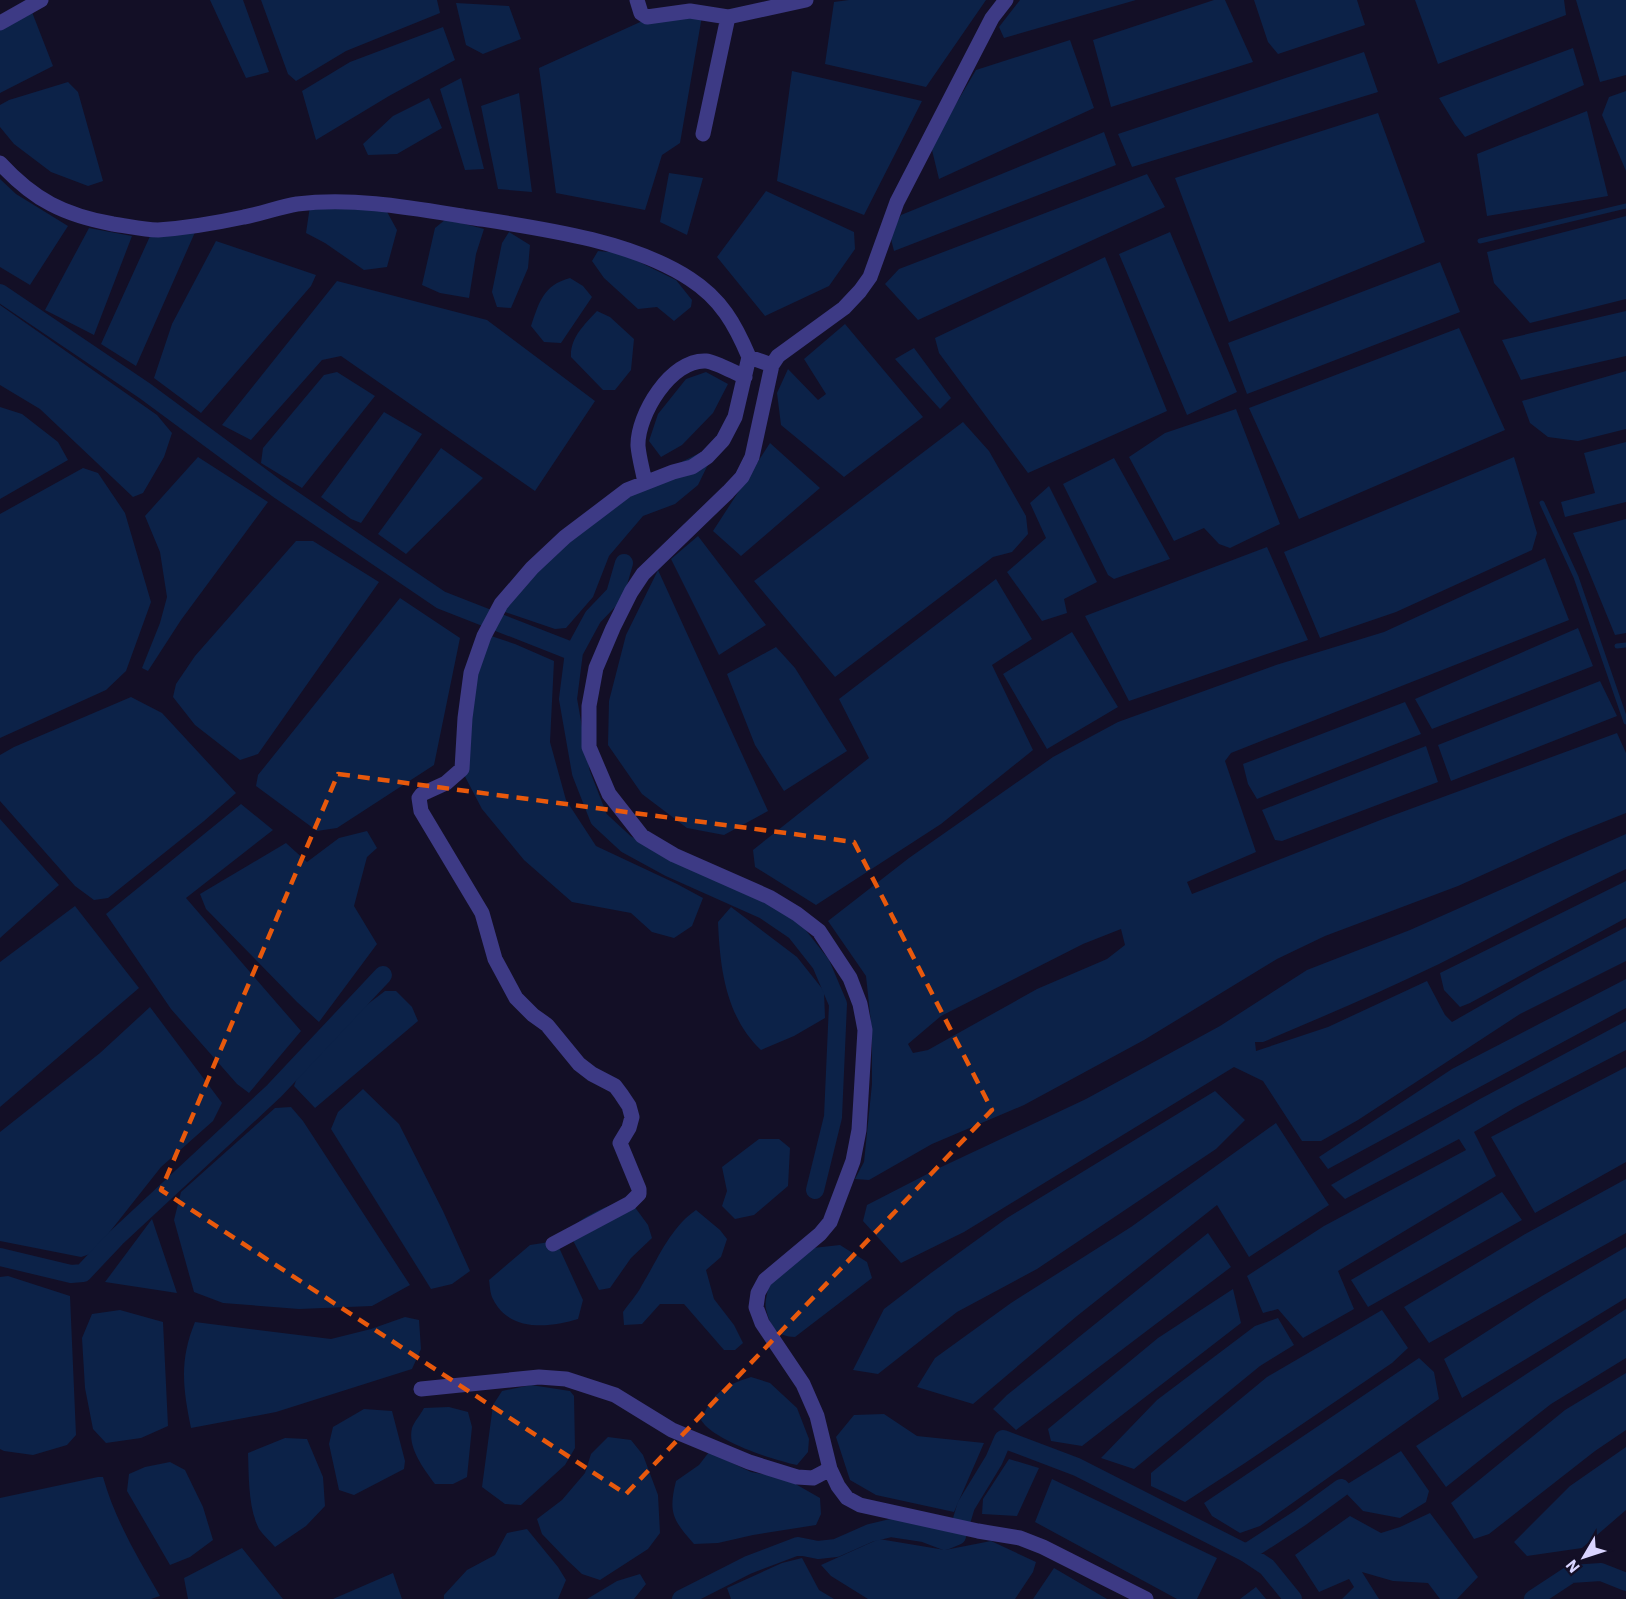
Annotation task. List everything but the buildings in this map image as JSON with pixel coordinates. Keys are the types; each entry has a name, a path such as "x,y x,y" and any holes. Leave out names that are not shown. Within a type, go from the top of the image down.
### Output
{"street":[{"path":"0,23 41,0"},
{"path":"638,0 641,13 647,17 690,11 728,16 806,0"},
{"path":"1006,0 992,18 897,202 870,277 844,308 778,356 772,365 752,457 742,477 643,574 632,592 596,668 589,706 589,747 609,794 642,836 674,855 769,897 797,914 819,931 850,978 860,1004 865,1029 859,1130 853,1161 830,1222 820,1234 765,1280 758,1293 756,1307 762,1323 803,1384 817,1416 830,1468 838,1486 847,1498 860,1505 1031,1542 1146,1599"},
{"path":"703,134 728,16"},
{"path":"0,163 31,194 54,207 76,216 144,229 170,228 243,217 297,204 370,202 536,228 631,250 680,273 703,288 732,320 749,357 735,417 723,440 707,457 692,467 627,490 565,537 532,568 501,604 484,636 471,673 462,769 446,783 422,794 418,803 482,913 495,959 516,998 547,1025 579,1064 615,1086 629,1106 632,1117 629,1128 620,1143 639,1194 630,1203 553,1244"},
{"path":"749,357 772,365"},
{"path":"645,483 638,446 642,420 666,381 686,366 706,361 745,376"},
{"path":"421,1389 539,1377 566,1379 615,1395 672,1430 749,1462 797,1477 813,1478 830,1468"}],"highlighted area":[{"path":"338,774 854,842 992,1110 626,1494 161,1190"}],"water":[{"path":"210,0 243,0 269,72 246,78"},
{"path":"261,0 437,0 440,13 346,51 296,81 288,74"},
{"path":"849,0 986,0 926,87 825,64 834,2"},
{"path":"1020,0 1136,0 1004,38 999,27"},
{"path":"1214,0 1225,0 1253,62 1111,107 1093,40"},
{"path":"1254,0 1357,0 1365,25 1278,54 1268,42"},
{"path":"1415,0 1564,0 1566,15 1438,64"},
{"path":"1576,0 1626,0 1626,75 1600,82"},
{"path":"456,3 509,6 521,39 483,54 466,45"},
{"path":"30,7 53,66 0,93 0,16"},
{"path":"660,13 702,16 680,143 662,155 645,210 556,193 539,68"},
{"path":"443,27 455,60 316,140 302,91 350,62"},
{"path":"1070,40 1094,108 939,179 931,146 976,70"},
{"path":"1573,48 1584,85 1465,137 1439,98"},
{"path":"1364,52 1378,92 1132,167 1118,134"},
{"path":"792,71 922,101 864,215 777,181"},
{"path":"461,78 484,169 465,170 440,89"},
{"path":"68,82 78,92 103,181 88,186 51,172 14,144 0,127 0,105 9,100"},
{"path":"1626,91 1626,171 1602,115 1609,97"},
{"path":"519,93 532,192 498,189 481,106"},
{"path":"429,98 442,128 397,154 368,155 363,144 393,116"},
{"path":"1587,111 1608,196 1487,216 1477,154"},
{"path":"1378,113 1425,242 1229,322 1175,178"},
{"path":"1104,132 1116,165 894,251 890,235 901,215"},
{"path":"669,173 703,178 687,235 660,222"},
{"path":"1147,174 1165,207 918,320 885,284 899,269"},
{"path":"0,179 16,194 68,226 30,285 0,267"},
{"path":"766,191 854,232 855,249 829,286 765,316 717,257"},
{"path":"310,206 386,210 397,230 387,267 364,270 306,233"},
{"path":"1626,216 1626,299 1530,323 1494,283 1487,252"},
{"path":"446,219 484,229 476,254 469,298 440,293 422,285 435,228"},
{"path":"89,228 132,236 94,335 45,310"},
{"path":"196,230 136,366 101,344 151,234"},
{"path":"509,232 530,245 528,268 511,308 497,307 492,292 502,243"},
{"path":"1170,232 1237,392 1187,415 1119,254"},
{"path":"216,241 316,275 311,286 201,413 154,378 172,324"},
{"path":"598,251 621,253 676,280 692,300 691,307 674,321 657,307 638,309 604,278 592,261"},
{"path":"1105,257 1167,411 1028,473 939,353 935,338"},
{"path":"1440,262 1460,312 1247,394 1228,343"},
{"path":"570,278 583,286 592,297 561,343 544,342 531,326 537,310 548,290"},
{"path":"337,281 487,320 595,401 535,491 341,356 322,360 251,440 222,425"},
{"path":"0,305 157,415 172,433 164,457 143,493 133,497 40,409 0,385"},
{"path":"597,311 610,317 634,339 631,370 615,390 603,390 571,357 575,338"},
{"path":"1626,311 1626,356 1521,380 1502,340"},
{"path":"845,324 923,417 844,477 781,425 777,393 788,369 818,400 826,394 804,359"},
{"path":"1459,328 1505,430 1299,519 1249,408"},
{"path":"914,348 951,398 940,409 895,359"},
{"path":"1626,371 1626,429 1578,441 1548,437 1530,423 1522,401"},
{"path":"337,372 375,396 302,488 261,463 263,448 324,375"},
{"path":"706,372 728,384 713,413 682,445 661,457 649,441 658,414 686,379"},
{"path":"0,407 22,414 58,442 68,460 0,499"},
{"path":"1236,409 1280,524 1230,548 1219,544 1204,528 1174,541 1129,457 1165,433"},
{"path":"384,412 422,434 361,523 351,519 321,497"},
{"path":"963,422 989,451 1026,516 1028,534 1012,552 993,557 835,677 754,581"},
{"path":"1626,442 1626,502 1565,517 1561,502 1595,493 1584,453"},
{"path":"770,443 820,488 741,556 713,531"},
{"path":"718,444 698,485 675,504 643,516 609,556 593,597 566,628 555,629 502,611 524,569 665,470"},
{"path":"441,448 483,478 406,554 378,534"},
{"path":"198,457 268,502 181,620 148,671 142,668 160,623 167,597 160,552 145,516"},
{"path":"1514,457 1537,533 1532,550 1396,612 1320,638 1284,552"},
{"path":"1114,458 1170,559 1114,579 1108,575 1063,484"},
{"path":"83,468 98,473 125,513 151,602 126,671 106,690 0,738 0,514"},
{"path":"1049,486 1097,582 1064,599 1067,613 1042,621 1007,572 1046,538 1030,503"},
{"path":"1626,519 1626,633 1615,635 1573,533"},
{"path":"698,536 766,625 719,655 671,559"},
{"path":"296,541 313,541 379,582 258,754 240,760 195,725 173,697 176,684 195,656"},
{"path":"1267,547 1308,640 1129,701 1085,616"},
{"path":"1545,558 1569,620 1231,753 1225,761 1256,852 1187,882 1192,894 1383,819 1617,733 1626,753 1626,813 1566,837 1458,886 1325,936 1277,959 1144,1040 1024,1105 932,1144 869,1180 855,1179 864,1162 872,1084 872,1032 866,976 828,921 909,858 1053,757 1118,722 1276,665 1384,632","holes":["1121,929 1125,945 1107,959 1037,989 928,1050 913,1053 908,1044 941,1016 1083,944"]},
{"path":"658,570 768,811 724,835 687,828 642,794 608,745 609,701 626,635"},
{"path":"996,579 1032,639 992,665 1033,750 941,824 816,905 755,867 753,850 869,758 839,699"},
{"path":"400,598 460,638 434,765 337,828 317,831 256,786 258,775"},
{"path":"1578,628 1593,666 1432,729 1415,699"},
{"path":"1072,632 1118,707 1047,749 1003,674"},
{"path":"485,634 554,661 550,742 566,800 596,846 703,898 692,926 674,938 652,932 631,913 572,902 524,860 482,809 461,769"},
{"path":"776,647 795,668 847,751 784,791 755,745 727,674"},
{"path":"1600,681 1617,716 1451,781 1438,745"},
{"path":"131,697 162,713 236,793 108,898 94,900 75,886 0,801 0,755"},
{"path":"1405,702 1421,734 1257,799 1248,784 1243,764"},
{"path":"1426,746 1438,782 1282,841 1275,840 1262,810"},
{"path":"241,804 273,830 186,898 301,1031 249,1093 237,1084 171,1009 106,914"},
{"path":"0,819 59,885 0,938"},
{"path":"367,831 377,848 367,857 354,906 377,944 319,1022 206,909 200,894 286,843 307,862 339,838"},
{"path":"1626,834 1626,869 1439,964 1263,1042 1255,1042 1256,1051 1328,1027 1427,981 1445,1015 1452,1022 1626,927 1626,961 1520,1014 1358,1120 1321,1141 1302,1141 1263,1081 1234,1067 964,1232 901,1263 863,1221 867,1205 937,1169 1086,1099 1220,1026 1307,970 1410,930"},
{"path":"1626,881 1626,918 1460,1007 1444,990 1440,973"},
{"path":"75,906 139,988 0,1107 0,962"},
{"path":"731,907 797,957 824,991 825,1018 794,1036 761,1050 740,1023 723,974 718,922"},
{"path":"1626,979 1626,1008 1328,1169 1319,1157 1452,1069"},
{"path":"385,991 396,991 412,1007 418,1021 315,1108 294,1086 298,1075 360,1010"},
{"path":"150,1007 222,1103 213,1121 161,1167 93,1253 81,1257 0,1241 0,1132 100,1053"},
{"path":"1626,1021 1626,1050 1516,1107 1474,1132 1496,1176 1338,1271 1354,1309 1303,1338 1278,1309 1263,1313 1247,1276 1324,1226 1466,1150 1459,1139 1345,1199 1331,1185 1480,1099"},
{"path":"1626,1067 1626,1162 1535,1213 1491,1137"},
{"path":"363,1089 399,1124 443,1211 470,1271 452,1284 431,1289 331,1129 338,1112"},
{"path":"1215,1091 1245,1120 1216,1149 1037,1269 957,1312 878,1374 853,1370 884,1309 1007,1218"},
{"path":"291,1107 303,1121 410,1285 372,1306 299,1309 223,1303 194,1292 174,1220 181,1192 275,1108"},
{"path":"1276,1123 1329,1205 1249,1257 1217,1205 1077,1316 973,1404 917,1387 935,1358 1011,1303 1131,1227"},
{"path":"759,1139 779,1139 790,1148 788,1186 754,1215 735,1219 722,1206 727,1191 722,1167"},
{"path":"1626,1179 1626,1233 1429,1343 1404,1307 1527,1233"},
{"path":"1502,1192 1522,1220 1368,1307 1351,1280"},
{"path":"619,1202 634,1206 648,1225 652,1238 631,1258 610,1288 599,1290 568,1231 592,1214"},
{"path":"696,1210 727,1239 721,1257 706,1270 714,1299 734,1325 743,1343 735,1350 724,1350 684,1304 660,1304 642,1324 624,1325 623,1312 640,1289 665,1244 687,1217"},
{"path":"152,1219 177,1293 105,1282"},
{"path":"1208,1233 1231,1267 1016,1430 993,1409 1007,1395"},
{"path":"556,1241 583,1300 578,1319 555,1324 531,1325 509,1317 500,1310 493,1299 489,1280 530,1245"},
{"path":"840,1245 867,1262 872,1278 795,1337 779,1333 772,1325 766,1309 769,1284 813,1248"},
{"path":"1626,1247 1626,1298 1462,1398 1444,1359 1542,1296"},
{"path":"8,1276 70,1296 76,1435 67,1445 33,1455 0,1449 0,1277"},
{"path":"1233,1289 1241,1323 1082,1446 1051,1441 1048,1429 1158,1338"},
{"path":"1626,1309 1626,1358 1551,1404 1446,1487 1416,1446"},
{"path":"120,1310 163,1322 168,1426 141,1438 106,1443 93,1429 85,1388 82,1338 92,1314"},
{"path":"1382,1310 1408,1348 1392,1363 1185,1502 1151,1486 1151,1473 1267,1377"},
{"path":"405,1317 419,1320 421,1349 412,1369 276,1412 191,1428 184,1375 186,1349 195,1322 331,1339 371,1329"},
{"path":"1278,1318 1294,1345 1260,1366 1134,1469 1101,1458 1157,1400 1255,1326"},
{"path":"1419,1358 1434,1372 1439,1399 1260,1526 1240,1533 1212,1516 1204,1503"},
{"path":"1626,1373 1626,1430 1595,1451 1489,1534 1474,1539 1451,1503 1565,1410"},
{"path":"751,1377 770,1383 797,1408 809,1439 808,1452 797,1465 774,1459 731,1442 708,1428 701,1420 710,1403 720,1392 726,1387"},
{"path":"531,1385 570,1391 574,1396 575,1448 565,1465 521,1505 505,1504 482,1487 493,1405 502,1391"},
{"path":"449,1407 468,1412 472,1427 467,1477 453,1484 435,1484 414,1451 412,1428 424,1408"},
{"path":"364,1409 392,1411 405,1461 404,1469 354,1495 339,1490 329,1444 333,1427"},
{"path":"884,1414 917,1436 984,1443 954,1512 876,1495 850,1480 836,1437 854,1415"},
{"path":"608,1437 631,1440 643,1455 658,1495 660,1533 648,1549 600,1580 582,1574 567,1560 542,1534 537,1519 562,1500 585,1473 591,1454"},
{"path":"285,1438 307,1439 323,1477 325,1506 306,1526 275,1547 259,1529 255,1520 250,1492 248,1453"},
{"path":"1626,1447 1626,1510 1582,1548 1527,1556 1514,1542 1570,1486"},
{"path":"1401,1451 1429,1491 1426,1502 1400,1518 1363,1511 1341,1488"},
{"path":"709,1452 751,1472 785,1478 820,1498 821,1514 816,1525 718,1543 694,1544 677,1522 672,1501 676,1481 699,1465"},
{"path":"1009,1459 1039,1468 1017,1516 982,1514 983,1499"},
{"path":"170,1462 185,1470 203,1507 213,1540 190,1557 170,1565 127,1491 129,1474 145,1467"},
{"path":"103,1477 121,1524 160,1596 151,1599 0,1599 0,1498"},
{"path":"1052,1479 1217,1558 1197,1599 1177,1599 1035,1522"},
{"path":"1430,1513 1478,1577 1457,1599 1440,1599 1428,1583 1393,1581 1362,1572 1379,1599 1342,1599 1354,1587 1349,1579 1319,1592 1295,1555 1350,1516 1381,1533"},
{"path":"527,1529 566,1580 558,1599 444,1599 444,1595 467,1570 495,1555 507,1533"},
{"path":"879,1539 945,1550 991,1541 1036,1562 1033,1572 1015,1599 868,1599 831,1576 821,1565"},
{"path":"242,1548 283,1599 188,1599 184,1578"},
{"path":"802,1558 819,1590 834,1599 731,1599 727,1588 782,1563"},
{"path":"1054,1568 1107,1599 1033,1599"},
{"path":"393,1573 402,1599 333,1599"},
{"path":"640,1574 646,1584 634,1599 587,1599 617,1581"},
{"path":"1256,1587 1266,1599 1240,1599"}],"waterway":[{"path":"1480,241 1626,206"},
{"path":"0,293 145,391 279,490 441,600 574,652"},
{"path":"1542,503 1576,577 1626,722"},
{"path":"624,563 615,594 593,617 574,652 568,699 581,773 599,819 626,844 670,868 764,910 795,931 821,964 838,1004 833,1117 815,1190"},
{"path":"1617,646 1626,645"},
{"path":"0,1257 71,1274 83,1273 116,1238 274,1091 383,975"},
{"path":"681,1599 748,1565 798,1546 818,1550 836,1548 870,1533 891,1528 924,1533 945,1541 957,1536 966,1506 994,1460 1003,1439 1077,1467 1246,1553 1267,1567 1293,1599"},
{"path":"1246,1553 1341,1488"},
{"path":"1533,1599 1571,1574 1601,1572 1626,1582"}]}
